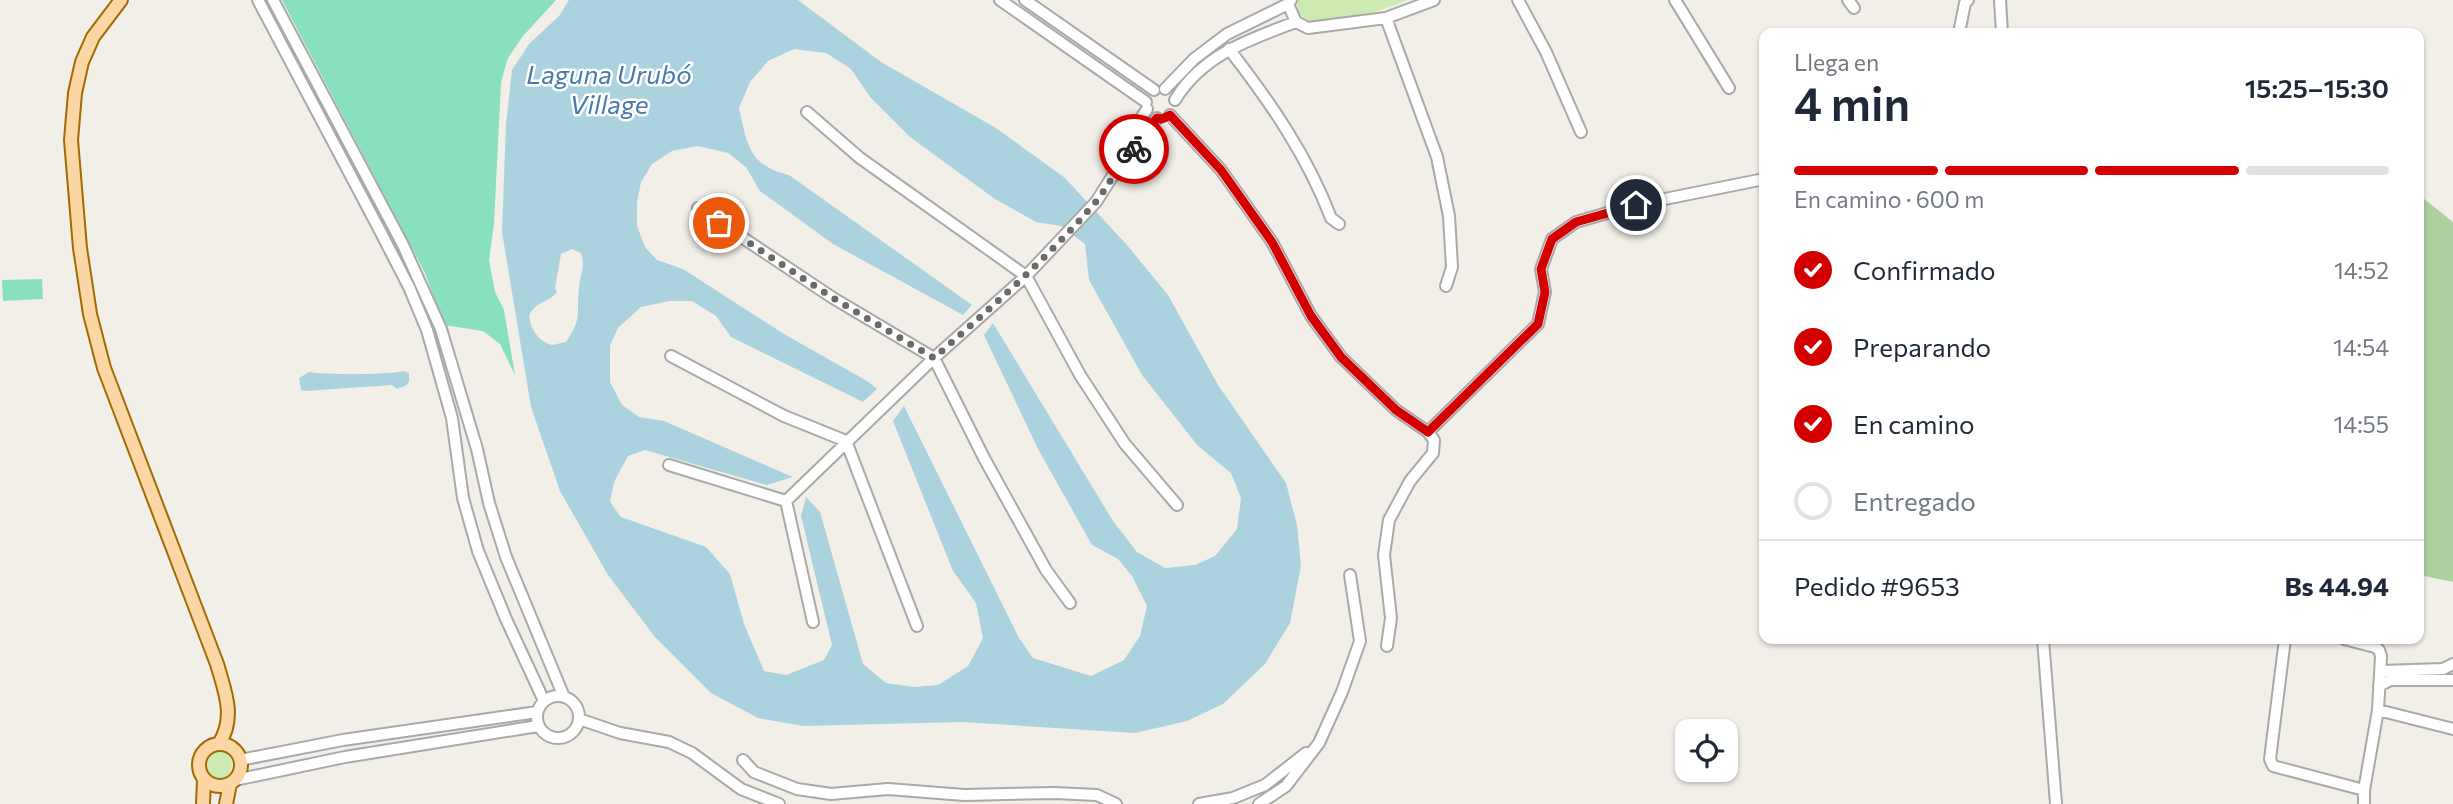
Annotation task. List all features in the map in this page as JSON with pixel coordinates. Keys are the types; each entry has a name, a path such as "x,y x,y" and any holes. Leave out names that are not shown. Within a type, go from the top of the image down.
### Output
{"main road":[{"path":"121,0 93,37 82,62 75,93 71,140 80,248 90,314 104,368 218,664 228,706 227,730 219,744"},
{"path":"203,804 204,780 199,769 200,756 208,747 219,744 233,748 241,767 226,804"},
{"path":"204,780 216,786 233,782"}],"street":[{"path":"258,0 409,287 427,330 452,418 463,498 478,551 544,701"},
{"path":"273,0 390,221 441,328 506,557 564,697 576,706 579,719 574,732 562,738 548,736 538,726 537,712 550,697 564,697"},
{"path":"1000,0 1147,106 1157,118 1162,119 1170,115 1175,108 1175,100 1186,84 1203,68 1241,42 1296,22 1308,28 1386,18 1434,0"},
{"path":"1025,0 1175,100"},
{"path":"1518,0 1546,52 1581,132"},
{"path":"1675,0 1729,88"},
{"path":"1960,28 1968,0"},
{"path":"2000,0 2002,28"},
{"path":"1124,158 1126,141 1147,106 1149,94 1159,90 1227,34 1290,2 1296,22"},
{"path":"1386,18 1437,157 1450,229 1452,267 1446,286"},
{"path":"1229,49 1283,122 1305,158 1331,218 1339,224"},
{"path":"807,112 860,158 1026,276 1080,375 1125,444 1177,505"},
{"path":"1170,115 1221,170 1272,242 1311,316 1341,357 1396,410 1428,432 1434,440 1433,453 1410,481 1389,520 1384,555 1391,618 1387,646"},
{"path":"786,501 846,441 1026,276 1065,236 1093,205 1124,158 1144,138 1157,118"},
{"path":"1428,432 1538,324 1545,292 1541,269 1552,239 1576,222 1636,205 1759,180"},
{"path":"698,208 833,298 934,358 984,458 1046,570 1070,603"},
{"path":"378,227 390,221"},
{"path":"671,356 784,416 846,441 917,625"},
{"path":"669,464 786,501"},
{"path":"786,501 813,622"},
{"path":"1259,804 1286,786 1319,743 1342,692 1360,641 1350,575"},
{"path":"2043,644 2056,804"},
{"path":"2284,644 2270,759 2273,766 2364,790"},
{"path":"2363,644 2379,650 2381,671 2364,804"},
{"path":"2381,671 2442,669 2453,664"},
{"path":"2379,686 2390,680 2453,680"},
{"path":"2378,710 2453,729"},
{"path":"240,760 343,740 537,712"},
{"path":"579,719 620,733 669,742 692,753 741,789 779,804"},
{"path":"233,782 345,758 538,726"},
{"path":"1199,804 1233,798 1265,785 1319,743"},
{"path":"743,760 754,772 797,789 831,794 888,789 1076,799 1097,795 1116,804"}],"green space":[{"path":"282,0 556,0 523,36 508,58 501,82 494,224 489,260 495,292 504,310 515,375 500,344 483,331 444,325 425,273"},
{"path":"1298,0 1407,0 1381,10 1324,22 1309,20 1300,13"},
{"path":"2424,199 2453,222 2453,582 2424,576"},
{"path":"42,279 43,299 3,301 2,280"},
{"path":"218,751 228,755 232,765 228,775 218,779 208,775 204,765 208,755"}],"water":[{"name":"Laguna Urubó Village","path":"569,0 798,0 881,62 996,128 1065,178 1127,245 1168,295 1218,385 1286,483 1297,525 1301,566 1290,623 1265,664 1223,704 1187,721 1135,733 962,722 803,726 758,718 711,693 655,637 608,575 560,491 531,407 502,232 506,124 512,70 529,44 559,16","holes":["794,49 826,53 851,69 870,97 910,137 995,199 1036,222 1061,226 1085,244 1089,280 1142,375 1198,446 1231,473 1241,498 1237,529 1215,556 1195,565 1165,568 1137,552 1113,521 993,323 984,335 1038,449 1092,545 1118,559 1132,576 1147,606 1140,636 1124,660 1091,676 1033,658 1019,638 904,406 893,421 953,571 976,603 983,638 968,666 938,685 914,687 886,683 863,664 820,512 806,497 801,516 832,645 824,660 786,675 764,671 744,624 730,574 706,547 621,517 610,502 614,482 628,456 645,450 767,485 793,477 664,421 639,417 622,405 610,382 610,346 618,328 641,307 669,301 692,301 716,316 731,337 863,402 877,389 784,334 683,269 657,260 645,247 637,226 637,202 641,182 652,164 672,151 698,146 728,153 746,167 760,191 833,244 963,315 972,305 789,175 765,166 752,152 739,108 750,82 768,61","572,249 581,253 583,262 577,321 566,342 552,345 536,334 529,316 535,307 557,292 555,288 561,254"]},
{"path":"309,372 356,374 409,373 409,382 397,389 392,385 305,391 301,390 299,378"}],"way so far":[{"path":"719,223 833,298 934,358 1026,276 1096,202 1124,158 1134,149"}],"route":[{"path":"1134,149 1157,118 1170,115 1221,170 1272,242 1311,316 1341,357 1396,410 1428,432 1538,324 1545,292 1541,269 1552,239 1576,222 1636,205"}]}
